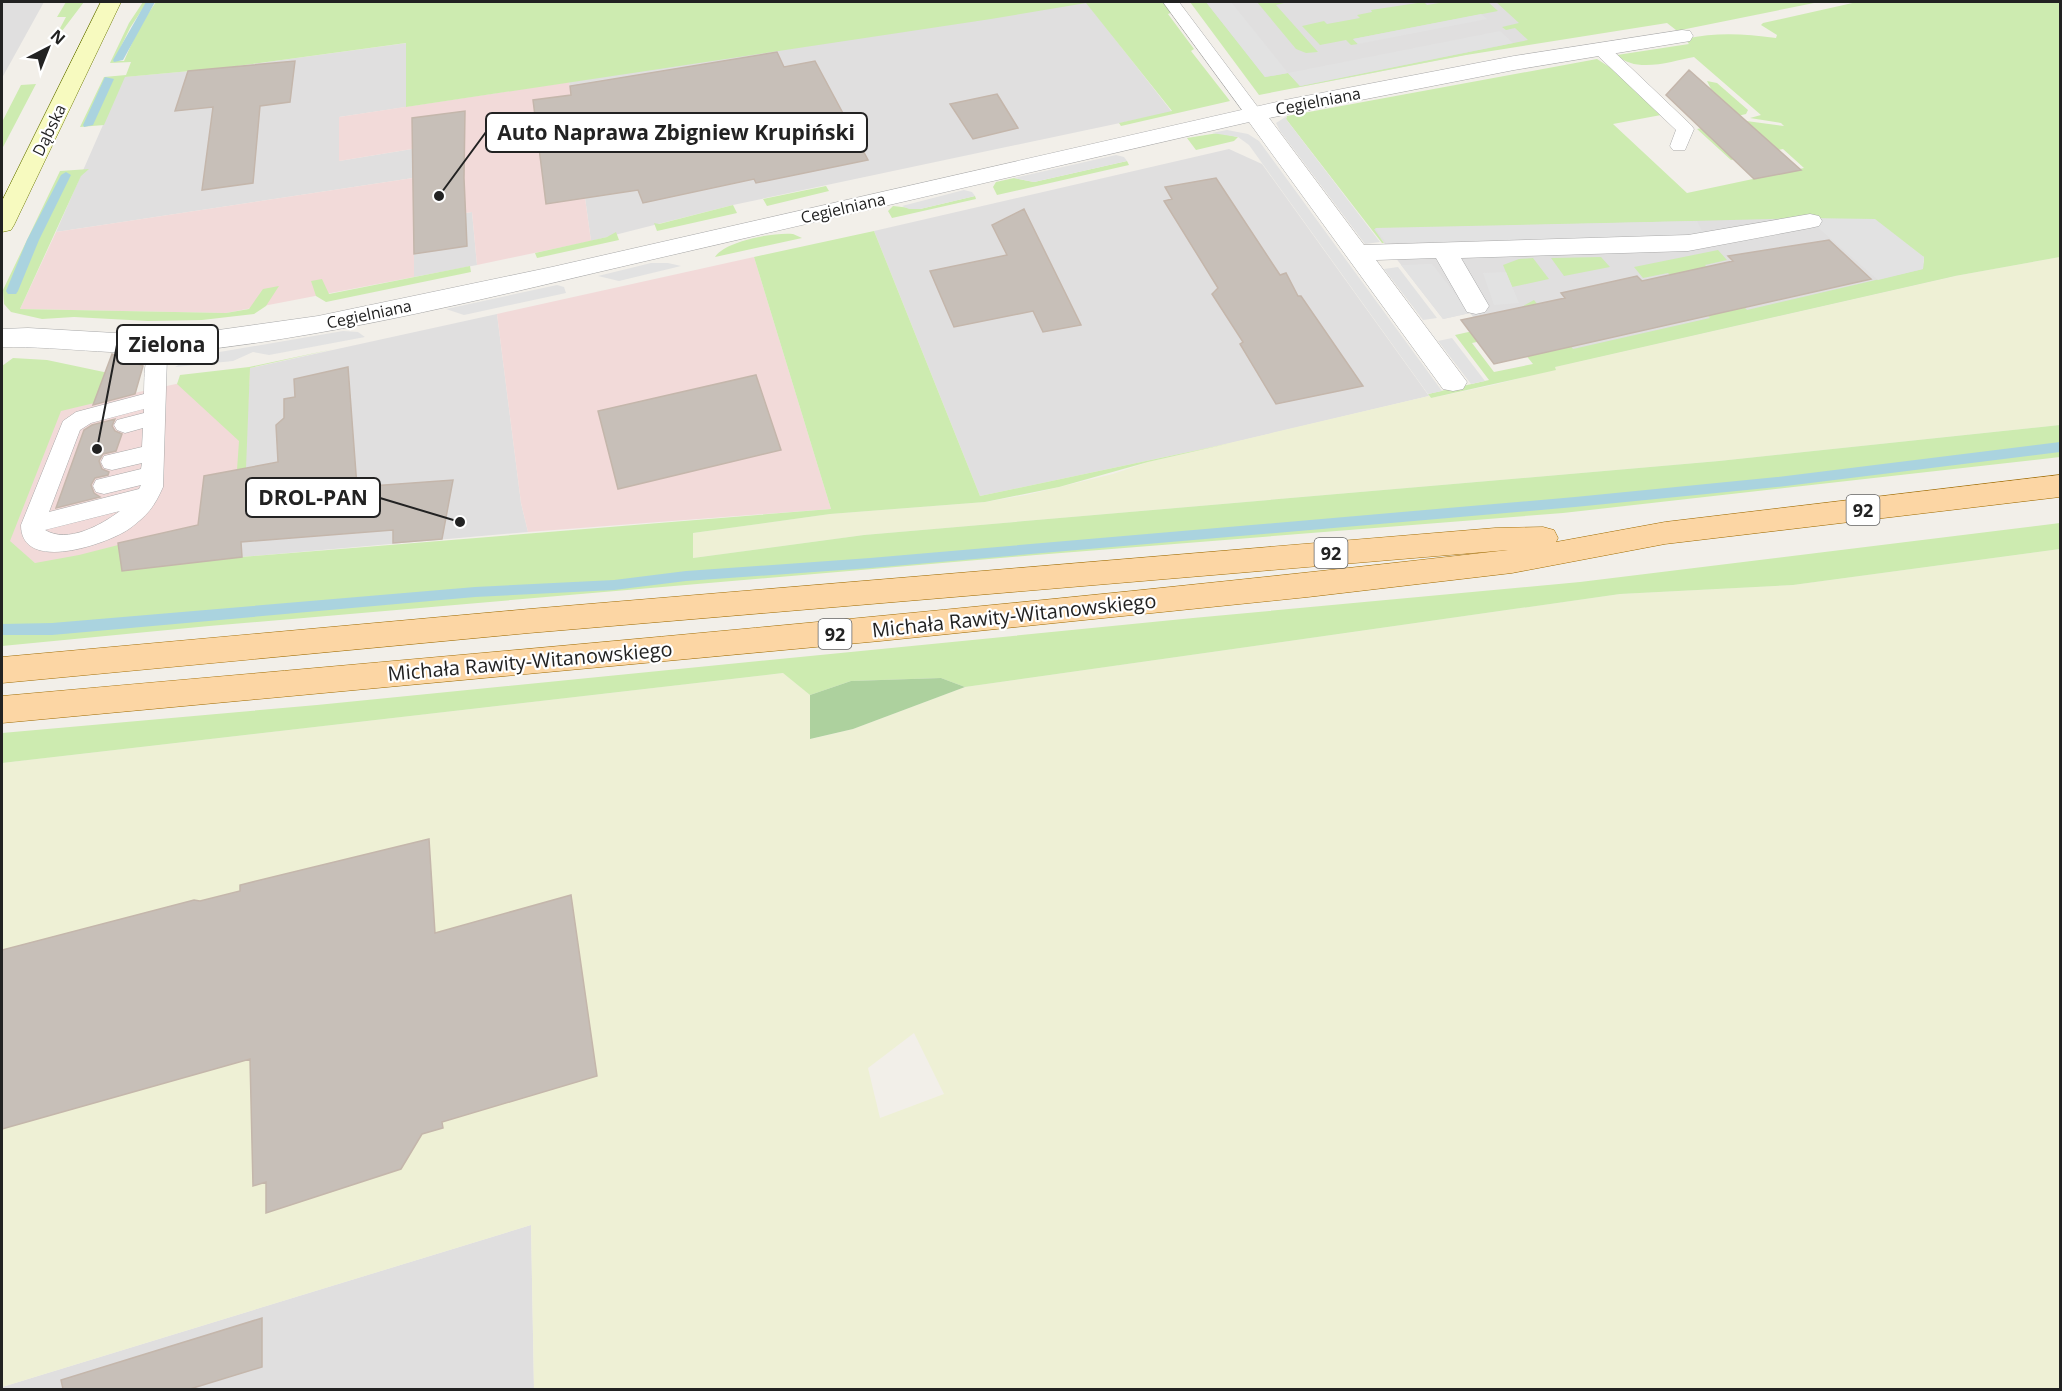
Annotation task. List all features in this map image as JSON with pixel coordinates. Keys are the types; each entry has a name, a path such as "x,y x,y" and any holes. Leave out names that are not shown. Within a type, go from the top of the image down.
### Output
{"main road":[{"name":"Michała Rawity-Witanowskiego","path":"2,710 880,630 1308,585 1512,561 1665,533 2061,486"},
{"name":"Michała Rawity-Witanowskiego","path":"2,670 541,620 1495,539 1665,533"}],"street":[{"name":"Dąbska","path":"2,225 111,2"},
{"name":"Cegielniana","path":"2,338 28,337 165,344 206,342 258,335 393,309 1254,114 1502,66 1682,36"},
{"path":"1254,114 1453,382"},
{"path":"1356,253 1688,243 1810,221"},
{"path":"1444,250 1476,306"}],"lane":[{"path":"1171,2 1254,114"},
{"path":"1601,49 1685,129 1678,146"},
{"path":"152,474 158,355 165,344"},
{"path":"125,425 155,408"},
{"path":"152,474 33,525 55,487 73,438 71,426 84,417 155,408"},
{"path":"112,462 152,474"},
{"path":"104,486 152,474"}],"shaded area":[{"path":"2,2 44,2 2,78"},
{"path":"1086,2 1172,112 733,205 591,241 569,82"},
{"path":"1201,2 1503,2 1542,40 1295,88 1260,79"},
{"path":"1206,2 1231,2 1288,73 1265,77"},
{"path":"1481,14 1487,19 1358,44 1353,39"},
{"path":"1500,31 1513,43 1300,86 1288,73"},
{"path":"407,43 406,107 339,117 339,161 412,149 413,178 56,232 124,77 223,68"},
{"path":"569,82 591,241 477,265 472,212 414,221 414,277 226,313 20,309 56,232 413,178 412,149 339,161 339,117"},
{"path":"1287,116 1286,119 1380,242 1365,244 1280,131 1276,123"},
{"path":"1227,130 1248,134 1259,141 1442,391 1428,394 1249,145 1238,137 1212,133"},
{"path":"1229,149 1262,164 1429,396 1231,443 980,496 874,231"},
{"path":"1116,155 1124,157 1127,161 1034,182 1014,178"},
{"path":"964,190 972,192 975,196 920,209 909,209 902,206"},
{"path":"472,212 477,265 414,277 414,221"},
{"path":"1803,215 1955,276 1554,367 1483,329 1470,313 1443,319 1371,226"},
{"path":"1807,218 1875,219 1924,257 1923,269 1878,280"},
{"path":"1697,221 1704,235 1386,243 1375,228"},
{"path":"754,257 831,509 528,532 521,503 497,314"},
{"path":"651,263 681,266 619,281 598,276"},
{"path":"1432,264 1470,313 1443,319 1401,265"},
{"path":"1398,267 1437,318 1423,320 1384,269"},
{"path":"1506,272 1519,303 1494,305 1483,273"},
{"path":"557,285 564,287 566,293 464,315 446,309"},
{"path":"497,314 521,503 528,532 242,557 250,368"},
{"path":"343,331 358,332 365,337 269,355 253,352 233,361 175,367 186,360 202,355"},
{"path":"1452,338 1485,381 1471,384 1438,341"},
{"path":"250,368 241,542 47,573 9,542 60,409"},
{"path":"531,1225 534,1389 2,1390 2,1387"}],"green space":[{"path":"66,2 84,2 62,31 58,32 66,17 57,17"},
{"path":"143,2 147,2 130,28 114,61 124,61 139,27 156,2 1165,2 1173,12 1168,14 1194,49 1191,51 1230,101 1121,126 1119,123 1172,111 1086,3 406,107 406,43 223,68 125,77 104,125 80,127 104,77 126,75 131,62 110,63 129,23"},
{"path":"1190,2 1206,2 1265,77 1288,73 1300,86 1528,40 1515,28 1506,30 1502,27 1519,23 1496,2 1819,2 1681,30 1676,30 1667,23 1466,55 1259,95"},
{"path":"1257,2 1283,2 1276,5 1318,52 1306,53 1296,49"},
{"path":"1424,2 1427,5 1445,2 1488,2 1498,11 1353,39 1358,44 1351,45 1346,40 1320,45 1302,26 1324,21 1327,24 1360,18 1357,15 1372,12 1371,10"},
{"path":"1857,2 2060,2 2060,257 1955,276 1555,367 1556,370 1431,398 1428,394 1489,380 1455,335 1482,329 1534,300 1573,349 1710,318 1668,273 1643,278 1634,267 1718,250 1727,260 1705,265 1747,310 1923,269 1924,257 1807,218 1374,229 1384,243 1382,243 1286,119 1287,116 1597,59 1614,70 1661,115 1613,124 1687,193 1804,168 1783,149 1731,160 1697,129 1739,120 1784,126 1781,123 1750,118 1761,115 1694,57 1644,65 1625,61 1617,55 1689,44 1685,39 1708,35 1776,38 1777,35 1761,25","holes":["1510,335 1533,364 1494,372 1472,343"]},
{"path":"1707,81 1717,83 1748,110 1746,114 1725,119 1697,109 1726,103 1711,89"},
{"path":"36,84 2,149 2,122 21,85"},
{"path":"1218,133 1238,137 1234,141 1196,150 1187,138"},
{"path":"1127,161 1129,165 997,195 993,187 996,182 1014,178 1034,182"},
{"path":"89,169 81,176 20,309 226,313 249,309 263,289 279,286 266,306 254,314 202,320 148,321 74,317 42,319 11,312 4,304 3,290 60,171"},
{"path":"826,186 829,191 767,206 763,199"},
{"path":"975,196 976,199 892,218 888,211 893,206 920,209"},
{"path":"733,205 737,213 657,231 654,223 659,224"},
{"path":"874,231 980,496 1231,443 1148,462 1059,487 985,502 830,514 693,533 693,558 864,535 1719,461 2060,425 2060,457 1563,513 1036,555 2,646 2,366 13,358 47,360 137,379 136,393 61,411 10,541 35,563 79,555 177,530 242,557 831,509 754,257"},
{"path":"616,232 619,240 537,258 535,253 607,237"},
{"path":"774,234 793,234 802,238 715,257 720,251 739,242"},
{"path":"1601,257 1610,267 1564,276 1551,258"},
{"path":"2060,257 2060,425 1719,461 864,535 693,558 693,533 830,514 985,502 1026,495 1113,474 1148,462 1429,396 1431,398 1493,385 1556,369 1554,367 1955,276"},
{"path":"1533,258 1549,279 1512,287 1503,265 1519,259"},
{"path":"470,266 471,272 326,302 316,296 311,281 322,279 329,294"},
{"path":"334,349 250,368 246,468 237,470 239,441 177,384 180,375 249,367"},
{"path":"2060,523 2060,549 1793,585 1620,594 965,687 941,678 851,681 810,695 783,673 2,763 2,733 317,705 1580,582"},
{"path":"2060,549 2060,1389 534,1389 531,1225 2,1387 2,763 784,673 810,695 811,739 853,729 965,687 1620,594 1793,585","holes":["914,1033 944,1094 880,1118 868,1068"]},
{"path":"941,678 965,687 853,729 810,739 810,695 851,681"}],"building":[{"path":"777,52 784,67 815,61 868,160 756,183 754,179 643,203 638,190 546,204 533,100 571,95 570,86"},
{"path":"295,61 290,102 260,106 253,183 202,190 213,107 175,111 188,71"},
{"path":"1689,70 1801,170 1754,179 1666,95"},
{"path":"997,94 1018,128 973,139 950,104"},
{"path":"465,111 464,178 467,246 414,254 412,118"},
{"path":"1216,178 1280,275 1286,273 1298,296 1301,296 1363,386 1276,404 1240,344 1243,342 1212,294 1218,288 1164,201 1172,199 1165,187"},
{"path":"1024,209 1081,325 1043,332 1033,311 954,327 930,271 1007,255 992,225"},
{"path":"1829,240 1871,279 1494,364 1461,320 1565,298 1561,293 1637,276 1642,281 1733,261 1728,256"},
{"path":"112,354 143,366 135,394 93,405"},
{"path":"348,367 357,487 453,480 442,539 393,543 393,530 241,542 242,557 122,571 118,543 198,525 204,476 278,462 276,425 284,418 284,399 295,397 294,379"},
{"path":"756,375 781,450 618,489 598,411"},
{"path":"115,419 112,426 115,431 122,434 116,451 103,454 99,461 102,469 109,472 108,475 95,478 91,485 94,493 100,497 56,508 84,430 92,425"},
{"path":"429,839 435,933 571,895 597,1076 442,1122 443,1128 422,1134 401,1169 266,1213 266,1182 253,1186 250,1059 2,1129 2,950 194,900 200,901 240,891 240,885"},
{"path":"262,1318 262,1367 190,1389 63,1389 61,1380"}],"waterway":[{"path":"118,60 150,2"},
{"path":"88,125 109,79"},
{"path":"12,291 33,240 66,175"},
{"path":"2,630 52,629 475,592 614,585 686,576 870,563 1575,502 1777,482 2060,447"}],"place":[{"name":"Auto Naprawa Zbigniew Krupiński","path":"439,196"},
{"name":"Zielona","path":"97,449"},
{"name":"DROL-PAN","path":"460,522"}]}
